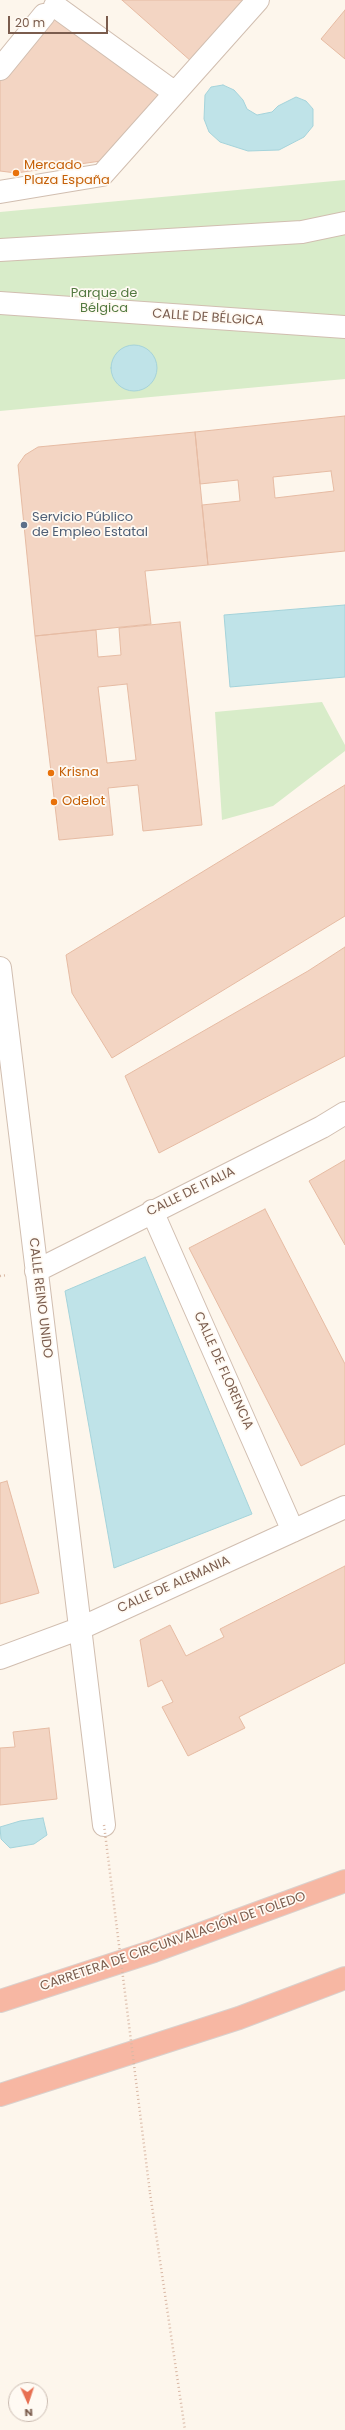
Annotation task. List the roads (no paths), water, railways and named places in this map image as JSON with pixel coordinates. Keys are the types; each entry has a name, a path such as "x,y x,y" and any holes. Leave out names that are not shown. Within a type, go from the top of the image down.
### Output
{"highway":[{"name":"CARRETERA DE CIRCUNVALACIÓN DE TOLEDO","path":"0,2001 154,1951 345,1881"},
{"path":"0,2095 239,2018 345,1978"}],"street":[{"path":"0,192 102,175 258,0"},
{"path":"0,69 49,11 175,93"},
{"path":"0,250 302,232 345,223"},
{"name":"CALLE DE BÉLGICA","path":"0,303 345,327"},
{"name":"CALLE REINO UNIDO","path":"0,968 104,1825"},
{"name":"CALLE DE ITALIA","path":"36,1271 152,1211 322,1127 345,1113"},
{"name":"CALLE DE FLORENCIA","path":"152,1211 294,1531"},
{"name":"CALLE DE ALEMANIA","path":"0,1658 81,1628 345,1507"}],"water":[{"path":"223,85 234,90 243,100 247,109 257,115 272,112 278,106 296,97 306,101 313,109 313,126 304,137 279,150 248,151 220,142 209,132 204,119 205,95 211,87"},
{"path":"134,345 147,349 153,355 157,368 153,381 147,387 134,391 121,387 115,381 111,368 115,355 121,349"},
{"path":"345,605 345,677 230,687 224,615"},
{"path":"145,1257 252,1514 114,1568 65,1291"},
{"path":"43,1818 47,1835 34,1844 10,1848 1,1839 0,1827 20,1821"}],"place":[{"name":"Mercado Plaza España","path":"16,173"},
{"name":"Servicio Público de Empleo Estatal","path":"24,525"},
{"name":"Krisna","path":"51,773"},
{"name":"Odelot","path":"54,802"}],"park label":[{"name":"Parque de Bélgica","path":"104,302"}]}
